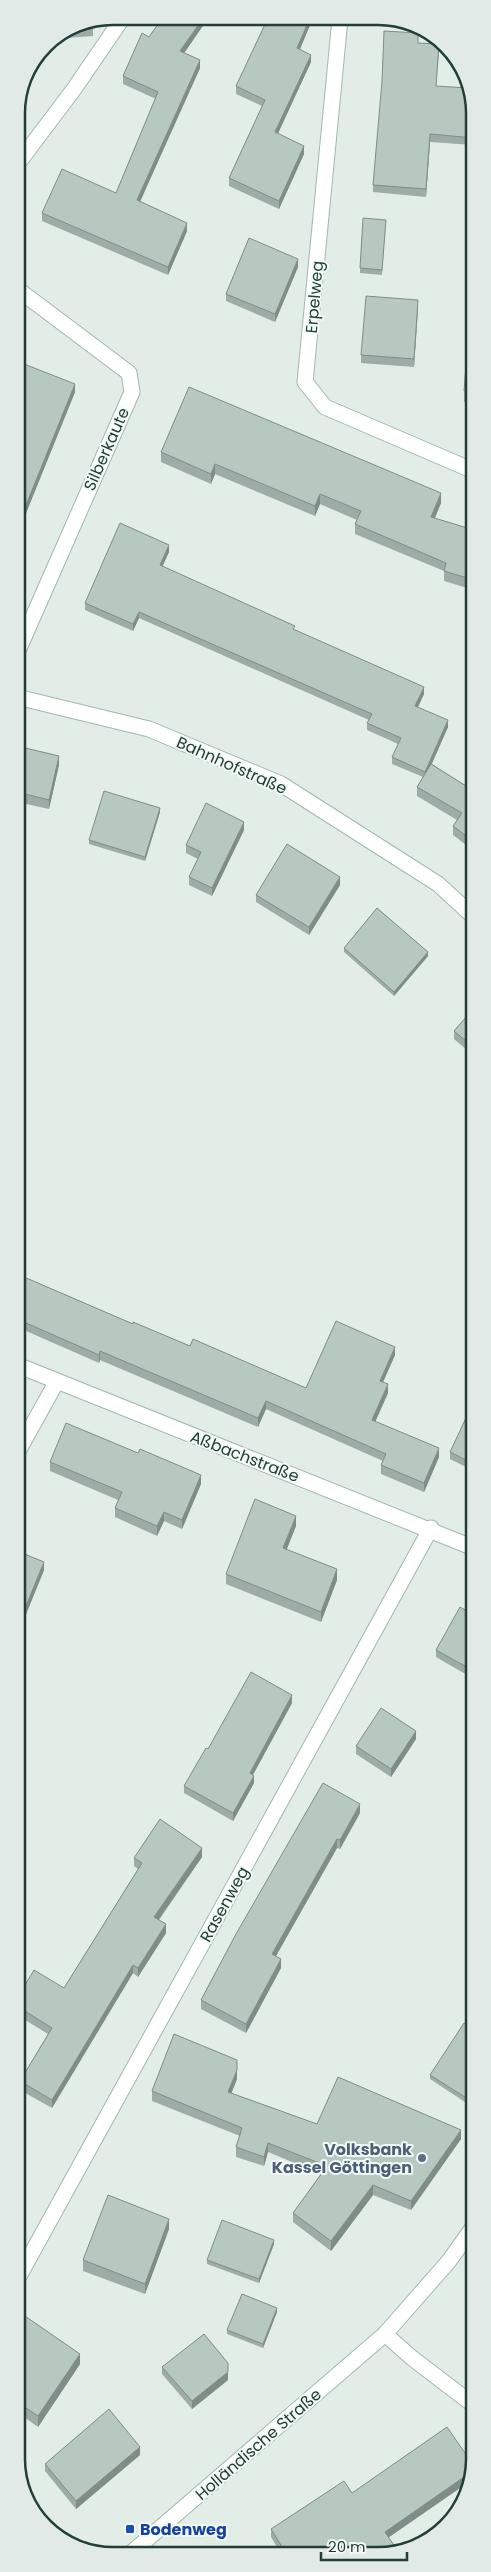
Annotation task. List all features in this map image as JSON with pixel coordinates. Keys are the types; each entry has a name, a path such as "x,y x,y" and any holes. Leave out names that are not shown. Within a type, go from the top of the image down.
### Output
{"street":[{"path":"25,154 74,89 118,25"},
{"name":"Erpelweg","path":"339,25 305,382 326,407 466,468"},
{"name":"Silberkaute","path":"25,295 129,373 132,392 25,635"},
{"name":"Bahnhofstraße","path":"25,699 149,729 281,784 438,884 466,909"},
{"name":"Aßbachstraße","path":"25,1368 129,1412 431,1528 466,1544"},
{"path":"25,1439 57,1381"},
{"name":"Rasenweg","path":"25,2265 431,1528"},
{"name":"Holländische Straße","path":"138,2547 385,2334 448,2261 466,2237"},
{"path":"385,2334 412,2358 466,2400"}],"building":[{"path":"157,25 198,25 180,51 200,60 137,200 187,223 168,267 42,213 62,169 116,193 158,92 123,76 142,33 149,37"},
{"path":"265,25 307,25 297,48 311,55 275,132 304,146 279,201 229,178 265,100 236,86"},
{"path":"384,31 414,33 418,35 418,43 432,44 439,50 436,86 462,88 466,113 466,137 430,134 426,189 373,185 382,81"},
{"path":"363,218 386,220 382,270 360,268"},
{"path":"249,238 298,259 275,314 226,294"},
{"path":"366,296 418,300 414,359 361,355"},
{"path":"25,364 75,384 25,508"},
{"path":"466,365 466,391 464,391"},
{"path":"189,387 441,493 431,517 466,528 466,578 444,571 446,563 355,524 361,511 320,494 315,506 215,464 211,474 161,452"},
{"path":"120,523 169,545 160,565 295,626 293,629 424,687 415,706 448,720 425,772 392,757 401,738 367,723 372,714 139,612 133,624 85,603"},
{"path":"25,748 59,756 49,800 25,794"},
{"path":"431,764 466,786 466,836 453,826 462,813 417,787"},
{"path":"104,791 160,808 145,857 89,840"},
{"path":"206,803 244,822 212,888 189,877 201,852 186,845"},
{"path":"287,844 340,877 309,927 256,895"},
{"path":"377,908 428,952 394,992 344,948"},
{"path":"466,1017 466,1041 454,1031"},
{"path":"25,1277 133,1324 133,1322 190,1346 193,1339 306,1388 336,1321 395,1347 380,1381 388,1384 372,1420 439,1448 424,1483 381,1465 386,1454 266,1401 258,1418 100,1351 99,1355 25,1323"},
{"path":"466,1418 466,1460 450,1452"},
{"path":"66,1423 138,1453 140,1449 201,1475 182,1520 164,1512 157,1526 115,1508 122,1492 50,1462"},
{"path":"255,1499 296,1516 283,1548 337,1569 321,1612 226,1574"},
{"path":"25,1554 44,1562 25,1609"},
{"path":"460,1607 466,1610 466,1667 436,1650"},
{"path":"251,1672 292,1695 250,1773 254,1776 233,1813 184,1786 206,1748 208,1749"},
{"path":"381,1708 416,1731 391,1769 356,1746"},
{"path":"323,1783 360,1804 340,1840 337,1839 272,1954 281,1959 246,2024 201,2000 236,1934"},
{"path":"160,1819 202,1848 154,1917 166,1924 138,1968 133,1965 52,2100 25,2084 25,2073 52,2028 25,2011 25,1985 34,1970 64,1988 142,1863 134,1858"},
{"path":"464,2023 466,2024 466,2098 430,2075"},
{"path":"174,2034 237,2060 237,2070 228,2092 317,2124 338,2077 461,2130 411,2201 373,2185 331,2241 293,2213 327,2166 268,2143 264,2157 236,2147 242,2128 152,2091"},
{"path":"108,2195 169,2219 145,2284 83,2260"},
{"path":"222,2220 274,2240 259,2279 207,2260"},
{"path":"242,2294 277,2308 263,2344 227,2330"},
{"path":"25,2316 80,2354 38,2416 25,2407"},
{"path":"204,2334 228,2363 228,2372 192,2401 162,2367"},
{"path":"109,2409 140,2447 76,2501 45,2464"},
{"path":"447,2427 466,2454 464,2477 385,2532 394,2545 378,2547 282,2547 271,2529 344,2481 352,2493"}],"place":[{"name":"Volksbank Kassel Göttingen","path":"422,2158"},
{"name":"Bodenweg","path":"130,2529"}]}
